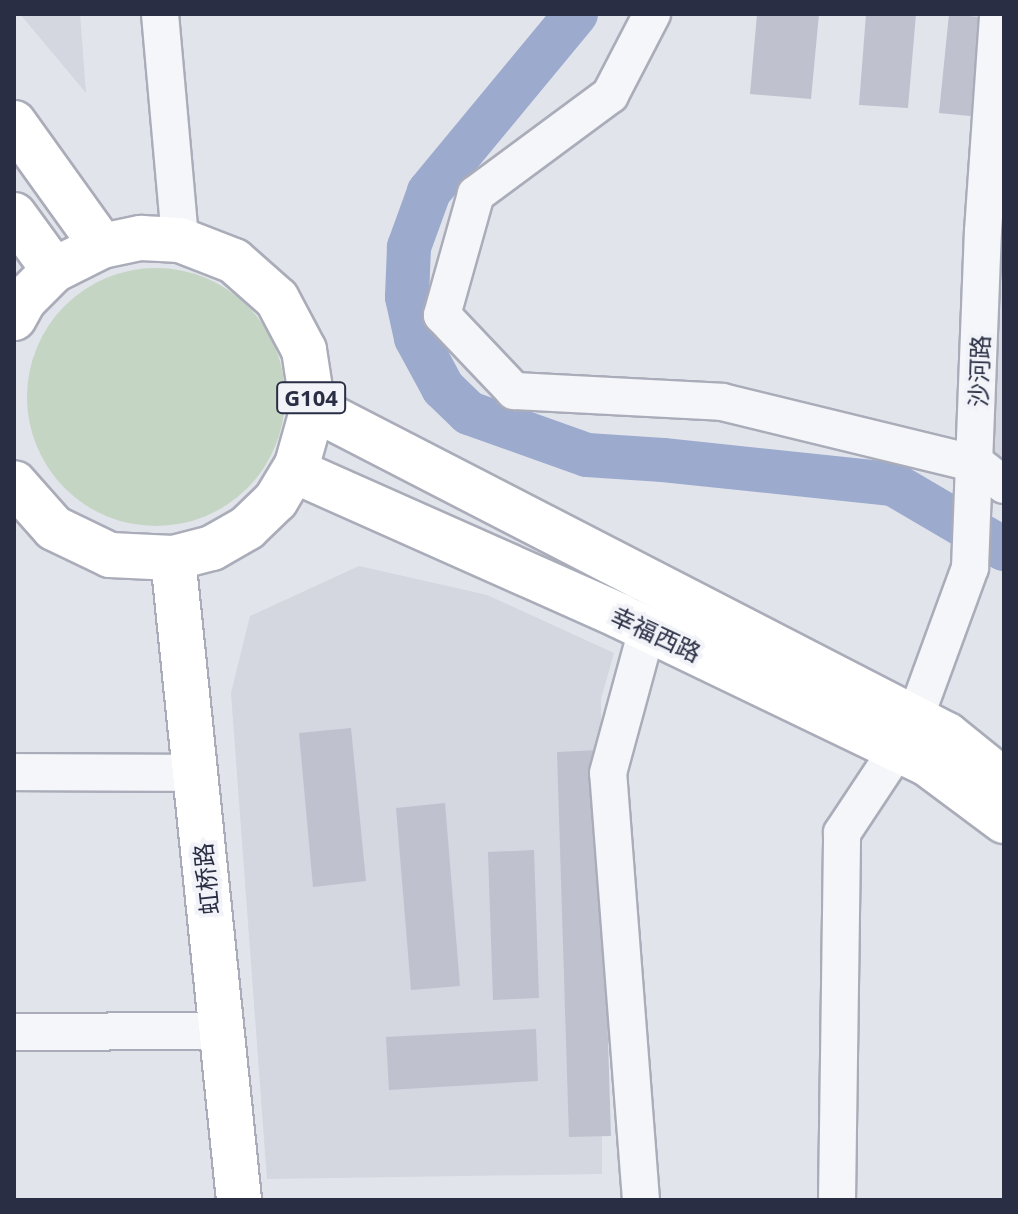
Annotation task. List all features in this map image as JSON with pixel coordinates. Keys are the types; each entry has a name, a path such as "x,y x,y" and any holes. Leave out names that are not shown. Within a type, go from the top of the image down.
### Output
{"main road":[{"path":"14,123 102,246"},
{"path":"14,215 54,270"},
{"name":"G104","path":"14,318 24,300 54,270 102,246 141,238 180,240 234,261 277,299 304,350 313,408 297,465 276,500 247,528 212,548 173,558 110,555 54,528 14,483"},
{"name":"幸福西路","path":"313,408 906,734 929,765 1004,821"},
{"name":"幸福西路","path":"297,465 306,476 647,629 906,734 947,735 1004,781"},
{"name":"虹桥路","path":"173,558 239,1200"}],"street":[{"path":"160,14 180,240"},
{"path":"652,14 610,95 476,194 442,315 514,391 722,402 985,480"},
{"name":"沙河路","path":"837,1200 842,833 906,734 970,568 985,480 983,231 998,14"},
{"path":"641,1200 608,773 647,629"},
{"path":"14,772 196,773"},
{"path":"14,1032 222,1031"}],"shaded area":[{"path":"20,14 80,14 86,93"},
{"path":"1004,109 1004,485 977,464"},
{"path":"359,566 487,595 614,653 601,699 602,1174 267,1179 231,693 250,616"}],"green space":[{"path":"143,268 169,268 206,277 248,305 276,347 283,372 283,422 276,447 248,489 206,517 169,526 143,526 106,517 64,489 36,447 27,410 27,384 36,347 64,305 106,277"}],"building":[{"path":"757,14 819,14 811,99 750,94"},
{"path":"866,14 916,14 908,108 859,105"},
{"path":"949,14 990,18 980,117 939,113"},
{"path":"351,728 366,881 313,887 299,733"},
{"path":"599,750 611,1136 569,1137 557,752"},
{"path":"445,803 460,986 411,990 396,808"},
{"path":"534,850 539,998 493,1000 488,852"},
{"path":"536,1029 538,1081 389,1090 386,1037"}],"waterway":[{"path":"576,14 429,192 409,247 407,297 416,338 443,388 469,413 587,455 893,484 1004,549"}]}
